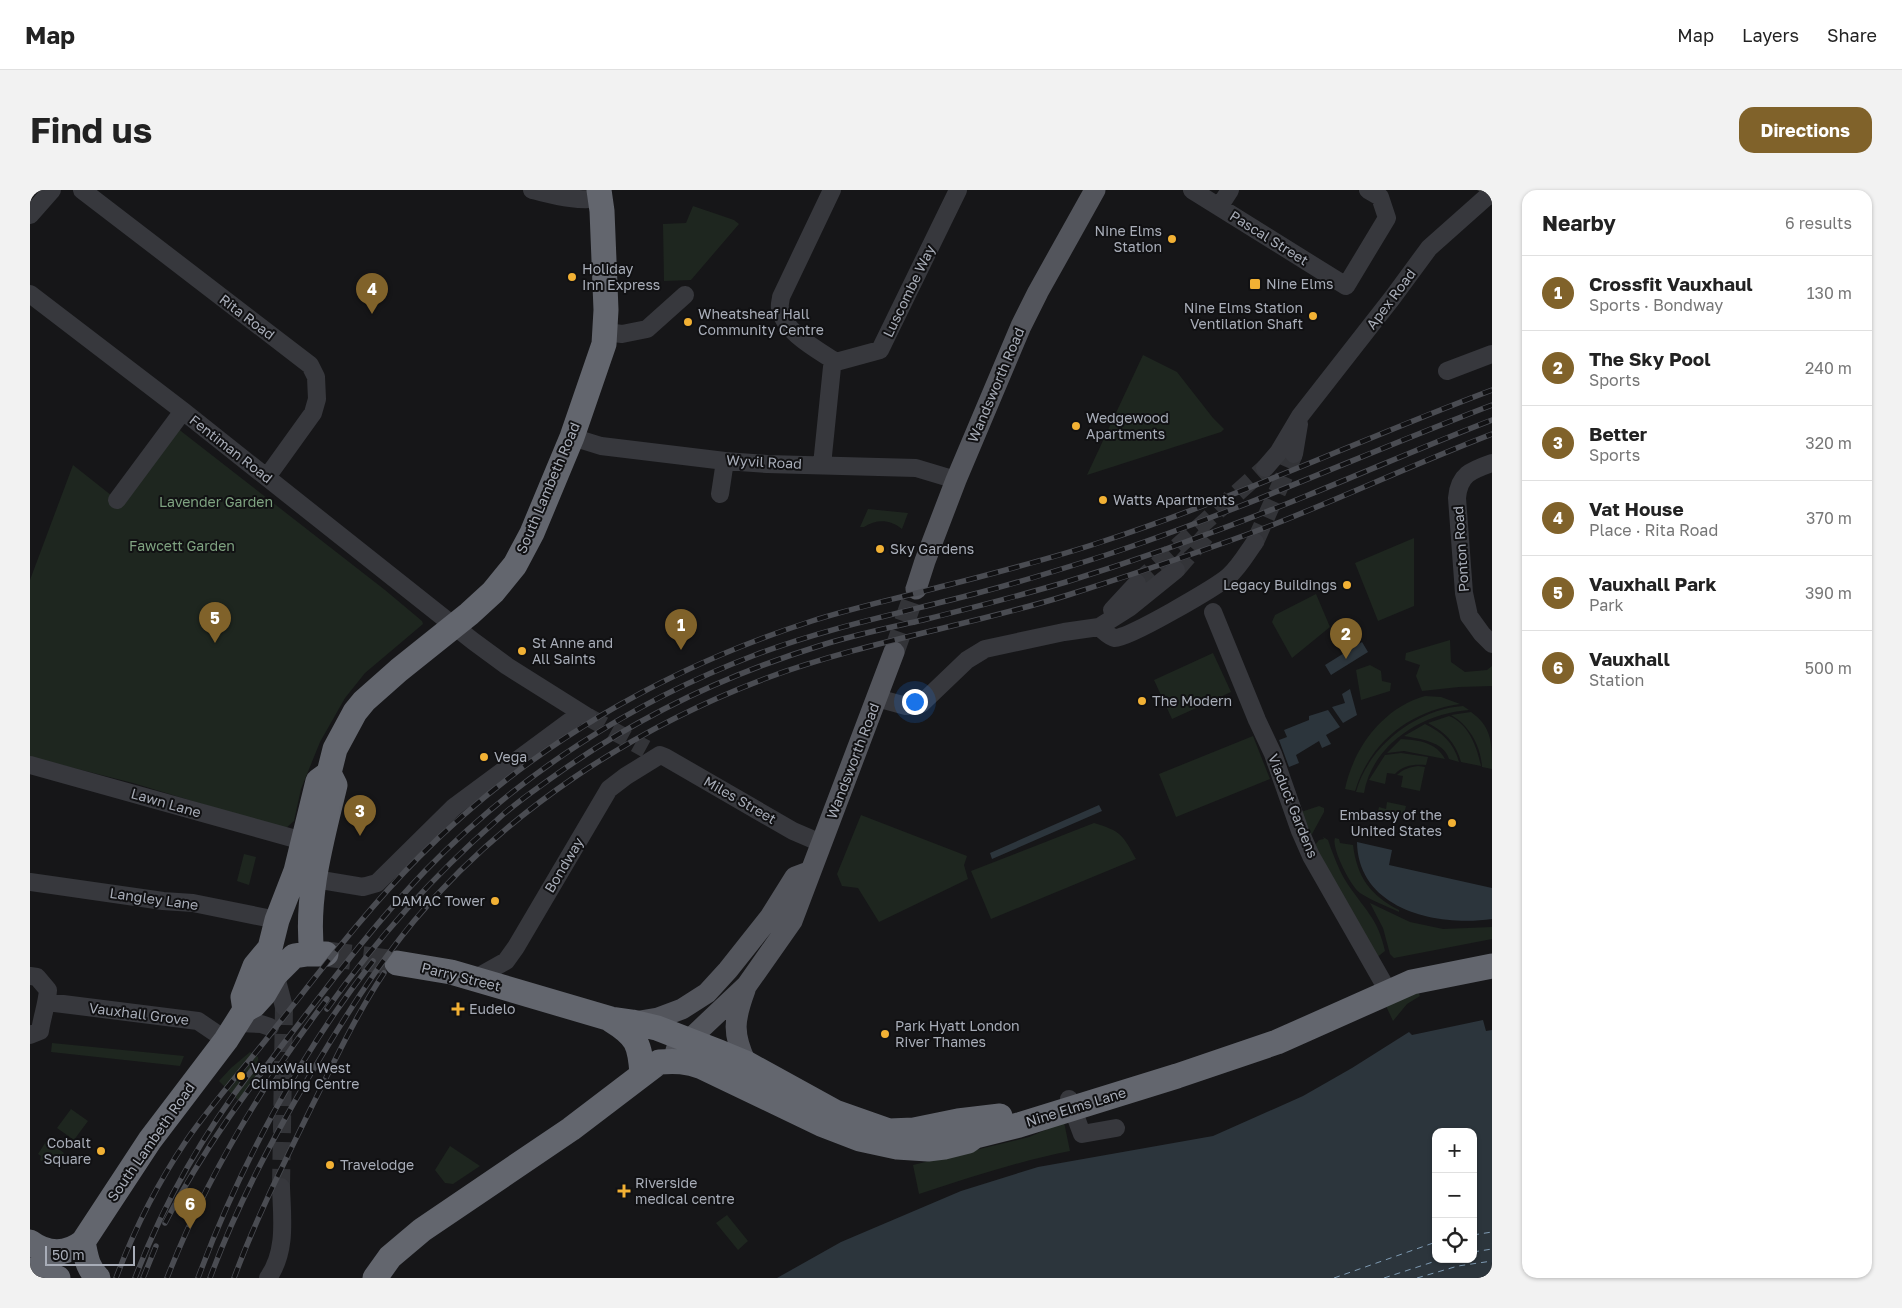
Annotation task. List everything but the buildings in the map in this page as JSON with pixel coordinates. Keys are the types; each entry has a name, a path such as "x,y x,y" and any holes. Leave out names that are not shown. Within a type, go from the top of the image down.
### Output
{"highway":[{"name":"South Lambeth Road","path":"236,1025 242,996 255,966 270,948 276,920 296,871 318,781 329,773 335,749 355,712 364,701 399,670 455,626 493,592 515,564 532,533 572,437 602,350 606,332 604,248 600,194"},
{"name":"South Lambeth Road","path":"83,1242 166,1117 236,1025 260,999 275,975 294,956 319,954 309,926 323,835 335,785 329,773"},
{"name":"Nine Elms Lane","path":"1385,986 1396,974 1492,954"},
{"name":"Parry Street","path":"397,963 435,969 474,979 689,1040"},
{"name":"Nine Elms Lane","path":"689,1040 746,1063 835,1112 889,1131 914,1130 958,1121 1019,1113 1177,1076 1277,1042 1385,986 1492,966"},
{"name":"Parry Street","path":"621,1021 637,1042 641,1056 651,1068"},
{"name":"Nine Elms Lane","path":"651,1068 677,1061 690,1062 838,1131 860,1139 897,1147 944,1147 968,1141 975,1136 1019,1125 1071,1102"},
{"path":"375,1278 390,1257 422,1230 571,1129 651,1068"},
{"path":"30,1242 43,1250 60,1252 73,1248 83,1242 87,1262 92,1272 98,1278"},
{"path":"30,1270 58,1278"}],"main road":[{"name":"Wandsworth Road","path":"916,589 956,480 1021,326 1095,190"},
{"name":"Wandsworth Road","path":"811,871 894,652"},
{"path":"621,1021 658,1018 682,1009 707,993 770,917 795,877 811,871 815,885 810,899 792,921 747,985 689,1040 651,1068"},
{"path":"746,1063 736,1038 736,1023 737,1012 747,985"}],"street":[{"path":"30,215 52,190"},
{"name":"Rita Road","path":"82,190 310,365 316,377 314,413 267,477"},
{"path":"532,190 562,197 592,200 600,194"},
{"path":"822,465 832,367 836,362 798,337 783,317 780,308 781,296 832,190"},
{"name":"Luscombe Way","path":"836,362 880,350 958,190"},
{"name":"Pascal Street","path":"1192,190 1346,286 1387,218 1380,197 1368,190"},
{"path":"1219,207 1230,190"},
{"name":"Apex Road","path":"1265,468 1278,453 1300,416 1429,248 1492,192"},
{"name":"Fentiman Road","path":"30,294 183,411 455,626"},
{"path":"606,332 622,334 647,330 685,295"},
{"path":"1447,371 1492,354"},
{"path":"117,500 183,411"},
{"path":"1288,457 1300,416"},
{"name":"Wyvil Road","path":"572,437 601,446 726,461 916,468 956,480"},
{"path":"720,494 726,461"},
{"name":"Ponton Road","path":"1492,463 1471,471 1464,477 1460,484 1457,498 1464,593 1469,616 1492,644"},
{"path":"1091,628 1116,639 1132,633 1216,586 1230,575 1255,542"},
{"path":"877,698 906,706 921,704 967,660 985,649 1091,628 1129,608 1176,570"},
{"path":"1091,628 1111,611 1137,583"},
{"name":"Viaduct Gardens","path":"1213,612 1257,720 1273,754 1302,837 1385,986"},
{"path":"315,879 363,888 376,883 454,807 584,715 507,666 455,626"},
{"name":"Miles Street","path":"660,755 793,831 821,844"},
{"name":"Bondway","path":"474,979 499,966 511,954 609,789 660,755"},
{"name":"Lawn Lane","path":"30,765 303,841"},
{"name":"Langley Lane","path":"30,882 163,901 193,903 276,920"},
{"path":"270,948 284,1007"},
{"path":"30,976 37,977 48,990 47,1002 42,1012 40,1031 30,1035"},
{"name":"Vauxhall Grove","path":"47,1002 236,1025"},
{"path":"236,1025 261,1024 270,1027"},
{"path":"1071,1102 1082,1134 1116,1128"},
{"path":"268,1278 278,1260 282,1239 281,1187"}],"green space":[{"path":"693,206 734,220 739,224 691,280 664,281 663,224 686,223"},
{"path":"1143,355 1177,372 1224,429 1221,432 1087,475"},
{"path":"177,428 385,590 422,621 423,624 365,673 345,698 320,742 301,789 294,821 285,829 133,783 30,757 30,580 73,465 121,503"},
{"path":"868,509 908,513 902,529 893,523 883,521 860,527"},
{"path":"1414,538 1414,606 1378,621 1355,563"},
{"path":"1316,594 1330,627 1292,658 1272,622 1275,615"},
{"path":"1450,640 1451,662 1465,672 1487,670 1492,666 1492,686 1422,691 1416,676 1420,665 1405,660 1406,653"},
{"path":"1213,653 1231,692 1172,719 1154,680"},
{"path":"1370,665 1381,671 1382,681 1391,683 1390,691 1361,700 1356,670"},
{"path":"1425,696 1441,697 1460,704 1425,714 1394,732 1371,758 1362,773 1355,791 1345,789 1355,758 1373,731 1396,710"},
{"path":"1463,706 1469,710 1451,712 1434,717 1417,725 1388,746 1377,760 1369,776 1364,793 1356,792 1362,775 1371,760 1383,745 1397,733 1412,722 1429,714"},
{"path":"1471,712 1487,730 1491,743 1492,769 1482,767 1479,751 1473,737 1463,724 1451,715"},
{"path":"1449,716 1467,730 1477,751 1481,766 1461,762 1456,749 1449,739 1440,730 1428,723"},
{"path":"1425,724 1437,731 1451,744 1459,762 1449,759 1442,748 1437,745 1404,736"},
{"path":"1253,736 1270,779 1176,817 1159,774"},
{"path":"1401,739 1420,741 1432,745 1445,759 1404,751 1387,753"},
{"path":"1401,753 1428,757 1426,765 1409,766 1395,774 1387,773 1385,784 1369,780 1385,755"},
{"path":"1418,766 1425,767 1420,791 1401,787 1403,776 1397,775 1402,771"},
{"path":"1387,802 1406,806 1404,814 1391,812 1389,822 1376,820 1379,807 1386,809"},
{"path":"1319,806 1324,808 1324,812 1312,834 1309,835 1301,812"},
{"path":"861,815 967,856 964,865 968,879 879,922 858,888 842,886 837,874"},
{"path":"1094,823 1120,835 1128,844 1136,859 991,919 971,871"},
{"path":"1323,837 1328,840 1344,878 1379,930 1385,951 1376,958 1316,851 1315,845 1319,840 1324,839"},
{"path":"1335,838 1339,839 1340,843 1353,845 1358,867 1367,884 1380,898 1399,910 1399,912 1369,898 1356,889 1347,876 1339,858"},
{"path":"244,854 256,857 249,885 237,881"},
{"path":"1370,903 1410,922 1443,929 1492,927 1492,939 1394,958 1390,954 1383,928"},
{"path":"1418,992 1420,996 1407,1004 1393,1021 1386,1006"},
{"path":"52,1043 184,1056 180,1066 51,1052"},
{"name":"VauxWall West Climbing Centre","path":"250,1052 258,1057 260,1082 257,1083 241,1103 219,1081"},
{"path":"71,1109 88,1121 74,1140 57,1128"},
{"path":"1064,1122 1070,1151 1013,1165 919,1194 913,1165 1029,1137"},
{"path":"47,1140 64,1153 55,1165 49,1166 40,1160 41,1156 38,1154"},
{"path":"450,1146 480,1166 453,1184 445,1183 435,1170"},
{"path":"727,1215 748,1241 738,1250 716,1223"}],"shaded area":[{"path":"1362,642 1368,652 1331,675 1325,665"},
{"path":"1350,689 1357,715 1343,723 1332,707 1345,703 1342,694"},
{"path":"1328,710 1340,727 1326,735 1331,744 1322,748 1319,741 1296,755 1299,763 1289,767 1279,740 1287,737 1284,730 1309,720 1309,716"},
{"path":"1099,805 1102,811 992,859 990,853"},
{"path":"1357,842 1392,850 1389,865 1492,888 1492,919 1471,921 1448,920 1426,916 1405,909 1386,898 1371,884 1361,865"},
{"path":"1483,1020 1486,1031 1492,1030 1492,1278 777,1278 841,1242 961,1191 1038,1167 1213,1136 1303,1096 1409,1032 1412,1035"}],"ferry route":[{"path":"1477,1234 1492,1232"},
{"path":"1334,1278 1432,1243"},
{"path":"1477,1251 1492,1249"},
{"path":"1417,1278 1458,1266 1492,1261"},
{"path":"1384,1278 1432,1262"}],"tunnel":[{"path":"1255,542 1294,454"},
{"path":"1137,583 1265,468"},
{"path":"1176,570 1209,532"},
{"path":"894,652 916,589"},
{"path":"588,717 646,749"},
{"path":"326,954 397,963"},
{"path":"281,1187 284,1007"}],"railway":[{"path":"116,1278 130,1242 147,1208 165,1174 186,1141 207,1112 345,940 381,897 461,817 552,746 601,715 652,687 704,662 757,640 827,616 1081,549 1200,507 1492,390"},
{"path":"165,1223 195,1169 246,1094 330,983 392,907 461,836 498,804 537,773 620,719 664,695 709,674 782,645 836,629 1007,585 1106,555 1252,502 1492,405"},
{"path":"327,1009 365,958 406,910 450,863 503,814 581,758 646,719 679,702 748,671 819,646 1031,592 1157,552 1276,508 1492,420"},
{"path":"210,1278 231,1225 282,1124 334,1035 386,957 414,921 450,881 489,844 530,810 574,778 619,749 666,723 715,699 764,679 877,644 1030,606 1172,561 1275,524 1492,434"},
{"path":"198,1278 214,1236 252,1153 296,1073 346,997 373,961"},
{"path":"234,1278 261,1212 302,1125 355,1021 384,973"},
{"path":"167,1278 199,1204 237,1133 280,1065 327,999"},
{"path":"135,1278 159,1222 186,1170 217,1119 252,1070"},
{"path":"143,1278 156,1246"}],"place":[{"name":"Nine Elms Station","path":"1172,239"},
{"name":"Holiday Inn Express","path":"572,277"},
{"name":"Nine Elms","path":"1255,284"},
{"name":"Vat House","path":"372,314"},
{"name":"Nine Elms Station Ventilation Shaft","path":"1313,316"},
{"name":"Wheatsheaf Hall Community Centre","path":"688,322"},
{"name":"Wedgewood Apartments","path":"1076,426"},
{"name":"Watts Apartments","path":"1103,500"},
{"name":"Sky Gardens","path":"880,549"},
{"name":"Legacy Buildings","path":"1347,585"},
{"name":"Vauxhall Park","path":"215,643"},
{"name":"Crossfit Vauxhaul","path":"681,650"},
{"name":"St Anne and All Saints","path":"522,651"},
{"name":"The Sky Pool","path":"1346,659"},
{"name":"The Modern","path":"1142,701"},
{"name":"Vega","path":"484,757"},
{"name":"Embassy of the United States","path":"1452,823"},
{"name":"Better","path":"360,836"},
{"name":"DAMAC Tower","path":"495,901"},
{"name":"Eudelo","path":"458,1009"},
{"name":"Park Hyatt London River Thames","path":"885,1034"},
{"name":"VauxWall West Climbing Centre","path":"241,1076"},
{"name":"Cobalt Square","path":"101,1151"},
{"name":"Travelodge","path":"330,1165"},
{"name":"Riverside medical centre","path":"624,1191"},
{"name":"Vauxhall","path":"190,1229"}],"park label":[{"name":"Lavender Garden","path":"216,502"},
{"name":"Fawcett Garden","path":"182,546"}]}
